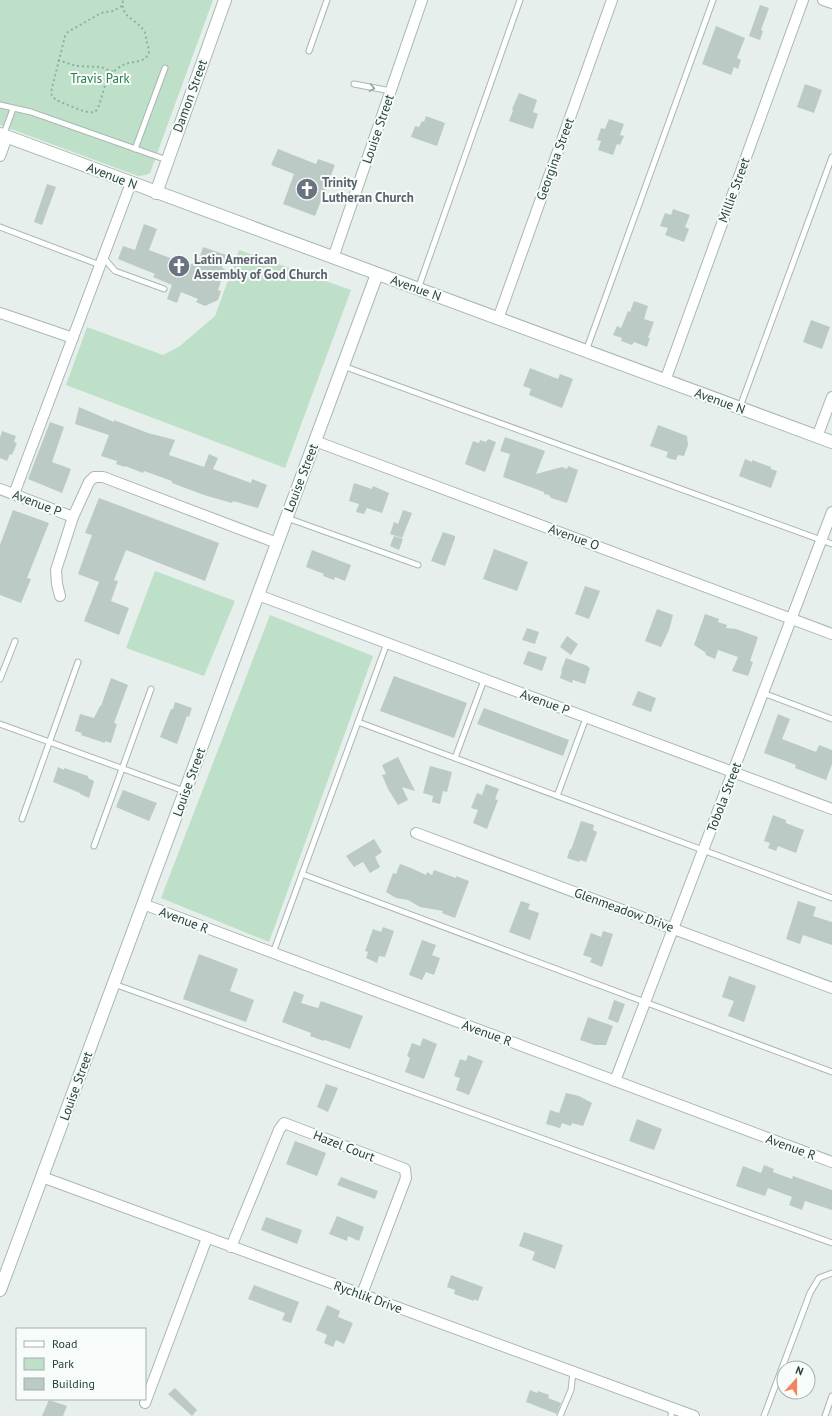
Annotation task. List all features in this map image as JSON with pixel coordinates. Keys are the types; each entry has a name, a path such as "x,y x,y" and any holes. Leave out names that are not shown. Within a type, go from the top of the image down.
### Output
{"street":[{"name":"Damon Street","path":"156,193 225,0"},
{"name":"Louise Street","path":"333,258 422,0"},
{"name":"Georgina Street","path":"498,319 612,0"},
{"name":"Millie Street","path":"665,381 803,0"},
{"path":"823,0 832,3"},
{"name":"Avenue N","path":"3,136 832,442"},
{"path":"0,156 3,136"},
{"path":"14,494 131,183"},
{"name":"Louise Street","path":"0,1290 377,274"},
{"path":"0,313 73,338"},
{"path":"817,437 832,397"},
{"name":"Avenue O","path":"315,441 832,634"},
{"path":"60,596 56,570 73,517 89,482 94,477 103,477 277,543"},
{"name":"Avenue P","path":"0,490 73,517"},
{"name":"Tobola Street","path":"616,1081 832,512"},
{"name":"Avenue P","path":"258,595 832,809"},
{"name":"Glenmeadow Drive","path":"416,833 832,988"},
{"name":"Avenue R","path":"143,904 832,1162"},
{"name":"Hazel Court","path":"231,1247 279,1130 284,1123 405,1169 406,1178 362,1294"},
{"name":"Rychlik Drive","path":"42,1177 573,1372 672,1412 694,1416"},
{"path":"145,1403 207,1238"}],"lane":[{"path":"309,51 327,0"},
{"path":"418,289 520,0"},
{"path":"586,351 713,0"},
{"path":"135,149 165,68"},
{"path":"354,84 391,91"},
{"path":"0,105 31,112 167,160"},
{"path":"3,136 13,109"},
{"path":"739,408 832,157"},
{"path":"0,227 102,261 115,271 164,289"},
{"path":"343,366 832,544"},
{"path":"286,517 418,565"},
{"path":"0,679 15,641"},
{"path":"273,953 387,643"},
{"path":"22,820 78,662"},
{"path":"455,758 484,680"},
{"path":"94,846 151,689"},
{"path":"763,693 832,720"},
{"path":"557,796 586,718"},
{"path":"358,722 832,898"},
{"path":"0,724 185,792"},
{"path":"302,874 832,1072"},
{"path":"114,984 832,1243"},
{"path":"764,1416 810,1293 819,1278 832,1273"},
{"path":"560,1416 571,1390 573,1372"},
{"path":"825,1416 832,1396"}],"path":[{"path":"122,6 113,11 101,13 68,32 65,36 51,92 52,96 56,100 84,111 96,111 99,106 105,83 113,72 123,65 141,60 149,52 144,31 123,12 123,0"},
{"path":"58,60 76,66 101,67 113,72"}],"green space":[{"name":"Travis Park","path":"0,0 213,0 150,173 138,176 0,125"},
{"path":"239,250 351,290 285,468 66,385 87,327 163,355 180,346 215,316"},
{"path":"155,571 235,601 204,676 126,648"},
{"path":"270,615 373,656 269,942 161,898"}],"building":[{"path":"760,5 769,8 761,30 763,31 760,40 749,36"},
{"path":"716,26 745,38 737,58 741,60 738,69 734,67 731,75 702,64"},
{"path":"805,84 822,90 814,113 797,107"},
{"path":"519,93 537,100 533,112 538,114 533,129 509,121 513,111 512,109"},
{"path":"426,116 445,123 437,146 411,137 415,126 419,127 422,121 424,122"},
{"path":"609,119 624,124 620,135 624,136 620,145 617,144 613,155 598,150 601,141 597,140 601,128 605,129"},
{"name":"Trinity Lutheran Church","path":"278,149 316,164 318,159 335,165 315,216 283,204 294,174 271,165"},
{"path":"47,184 56,187 42,225 34,222"},
{"path":"673,209 690,215 685,227 689,229 684,242 665,235 668,228 660,226 665,213 671,215"},
{"name":"Latin American Assembly of God Church","path":"144,224 157,229 149,250 189,265 199,260 203,247 226,255 222,268 225,269 218,290 221,291 218,300 205,306 196,302 198,299 181,292 177,303 167,299 172,285 153,277 155,274 118,259 123,246 135,250"},
{"path":"634,301 648,306 644,319 654,322 648,338 650,338 647,347 634,342 632,345 621,341 622,338 613,335 617,326 621,328"},
{"path":"811,320 830,327 822,349 803,342"},
{"path":"530,368 558,379 560,374 573,379 562,408 529,395 531,389 523,386"},
{"path":"79,407 114,422 114,420 148,433 175,440 169,455 204,467 209,454 218,458 213,469 251,483 252,479 267,485 258,508 233,501 232,503 204,495 144,471 143,473 116,464 117,461 101,456 109,435 75,424"},
{"path":"50,422 64,427 52,462 71,469 62,493 28,479"},
{"path":"658,425 687,436 688,445 684,456 678,455 676,460 671,459 666,457 668,452 650,446"},
{"path":"2,431 16,436 14,442 17,443 12,455 10,454 7,461 0,458 0,438"},
{"path":"505,437 545,451 536,474 562,467 567,469 568,466 578,470 567,503 551,498 549,495 544,494 544,492 503,477 510,454 500,451"},
{"path":"488,439 496,442 485,472 465,464 473,441 479,443 480,440 486,442"},
{"path":"745,459 771,467 771,469 777,471 771,488 739,476"},
{"path":"354,483 372,489 373,486 389,493 382,513 367,508 364,514 356,512 359,504 349,501"},
{"path":"99,498 219,543 205,581 126,550 114,580 118,581 111,601 129,608 119,635 84,621 99,582 78,574 92,535 85,533"},
{"path":"13,510 49,523 27,578 31,579 21,603 0,595 0,545"},
{"path":"403,510 412,513 402,538 390,534 394,522 398,524"},
{"path":"443,532 455,536 445,566 431,561"},
{"path":"394,536 403,539 399,550 390,546"},
{"path":"494,549 528,562 517,591 483,579"},
{"path":"312,550 351,565 345,581 335,577 334,580 323,576 324,574 306,567"},
{"path":"585,586 600,591 589,619 575,614"},
{"path":"657,609 673,615 669,630 661,647 645,641"},
{"path":"705,614 719,619 718,622 727,625 726,628 736,629 758,637 750,661 753,662 748,676 732,671 738,657 718,650 715,659 706,655 705,652 694,645"},
{"path":"527,628 539,632 535,644 522,640"},
{"path":"567,636 578,644 571,655 560,647"},
{"path":"528,651 547,657 542,671 523,664"},
{"path":"566,658 590,668 585,684 573,680 572,683 560,678"},
{"path":"394,676 467,703 454,738 380,711"},
{"path":"111,678 128,685 114,723 117,724 111,743 105,741 105,743 81,735 82,733 75,731 80,714 94,718 101,706"},
{"path":"638,691 656,698 651,712 632,705"},
{"path":"175,702 192,708 189,717 187,716 177,744 160,737"},
{"path":"484,708 569,740 563,756 477,724"},
{"path":"778,714 790,719 782,739 816,752 819,745 832,750 832,764 826,780 795,768 796,765 764,753"},
{"path":"398,757 415,791 402,787 408,800 398,805 388,789 382,775 386,774 382,765"},
{"path":"430,766 452,772 447,792 443,791 440,804 432,802 433,796 423,793"},
{"path":"58,767 88,776 88,778 94,781 89,798 53,782"},
{"path":"486,784 499,789 495,799 498,800 487,829 473,823 478,810 471,808 477,793 482,795"},
{"path":"123,790 157,803 149,821 116,807"},
{"path":"773,815 786,820 786,823 804,830 796,853 778,846 776,851 768,848 770,843 764,841"},
{"path":"581,821 594,825 593,830 597,832 586,862 580,860 579,862 567,858"},
{"path":"374,839 382,852 375,857 380,867 370,873 363,862 354,867 346,856"},
{"path":"400,864 426,875 427,872 432,875 434,870 469,881 455,918 442,913 443,911 420,907 408,900 396,898 386,892 393,873 396,874"},
{"path":"521,901 530,904 528,909 539,913 530,940 509,932"},
{"path":"798,901 816,907 813,916 832,922 832,945 803,935 800,944 786,939"},
{"path":"383,927 394,931 385,957 379,956 377,963 366,958 368,952 365,951 373,929 381,932"},
{"path":"603,931 613,934 602,967 590,962 592,958 583,955 591,933 601,937"},
{"path":"422,940 436,945 432,955 440,958 434,975 426,972 422,980 409,975"},
{"path":"199,954 238,969 230,991 254,1000 246,1022 183,999"},
{"path":"729,976 756,986 744,1022 728,1016 734,1001 722,997"},
{"path":"294,991 304,995 301,1003 318,1008 321,1001 363,1016 350,1049 310,1036 311,1033 282,1022"},
{"path":"614,1000 625,1004 618,1023 608,1019"},
{"path":"588,1017 613,1026 606,1045 595,1045 580,1040"},
{"path":"423,1038 437,1044 424,1079 405,1072 410,1058 407,1056 412,1043 420,1046"},
{"path":"468,1055 483,1061 469,1095 456,1090 460,1078 454,1076 460,1059 466,1061"},
{"path":"326,1084 338,1088 328,1112 317,1107"},
{"path":"566,1093 579,1096 592,1103 583,1126 572,1123 571,1126 562,1123 560,1128 546,1124 550,1110 559,1113"},
{"path":"637,1119 662,1129 654,1150 629,1141"},
{"path":"295,1141 326,1153 317,1176 286,1164"},
{"path":"764,1165 774,1169 773,1172 792,1179 793,1176 832,1190 832,1210 805,1201 802,1210 789,1205 792,1197 768,1188 765,1196 736,1186 743,1166 761,1173"},
{"path":"341,1177 378,1191 375,1199 337,1185"},
{"path":"337,1216 364,1227 359,1241 348,1236 347,1241 329,1234"},
{"path":"266,1217 302,1230 297,1244 261,1230"},
{"path":"524,1232 563,1245 555,1269 532,1260 535,1252 519,1246"},
{"path":"451,1275 483,1287 478,1301 454,1294 455,1290 447,1287"},
{"path":"254,1285 299,1302 291,1323 282,1320 285,1313 248,1299"},
{"path":"327,1305 340,1311 338,1317 353,1323 344,1344 336,1340 333,1347 324,1343 327,1335 316,1330"},
{"path":"175,1388 197,1410 192,1416 168,1394"},
{"path":"530,1390 549,1395 548,1398 561,1403 557,1414 526,1402"},
{"path":"49,1400 67,1406 63,1416 42,1416"}],"place":[{"name":"Trinity Lutheran Church","path":"307,189"},
{"name":"Latin American Assembly of God Church","path":"179,266"}]}
